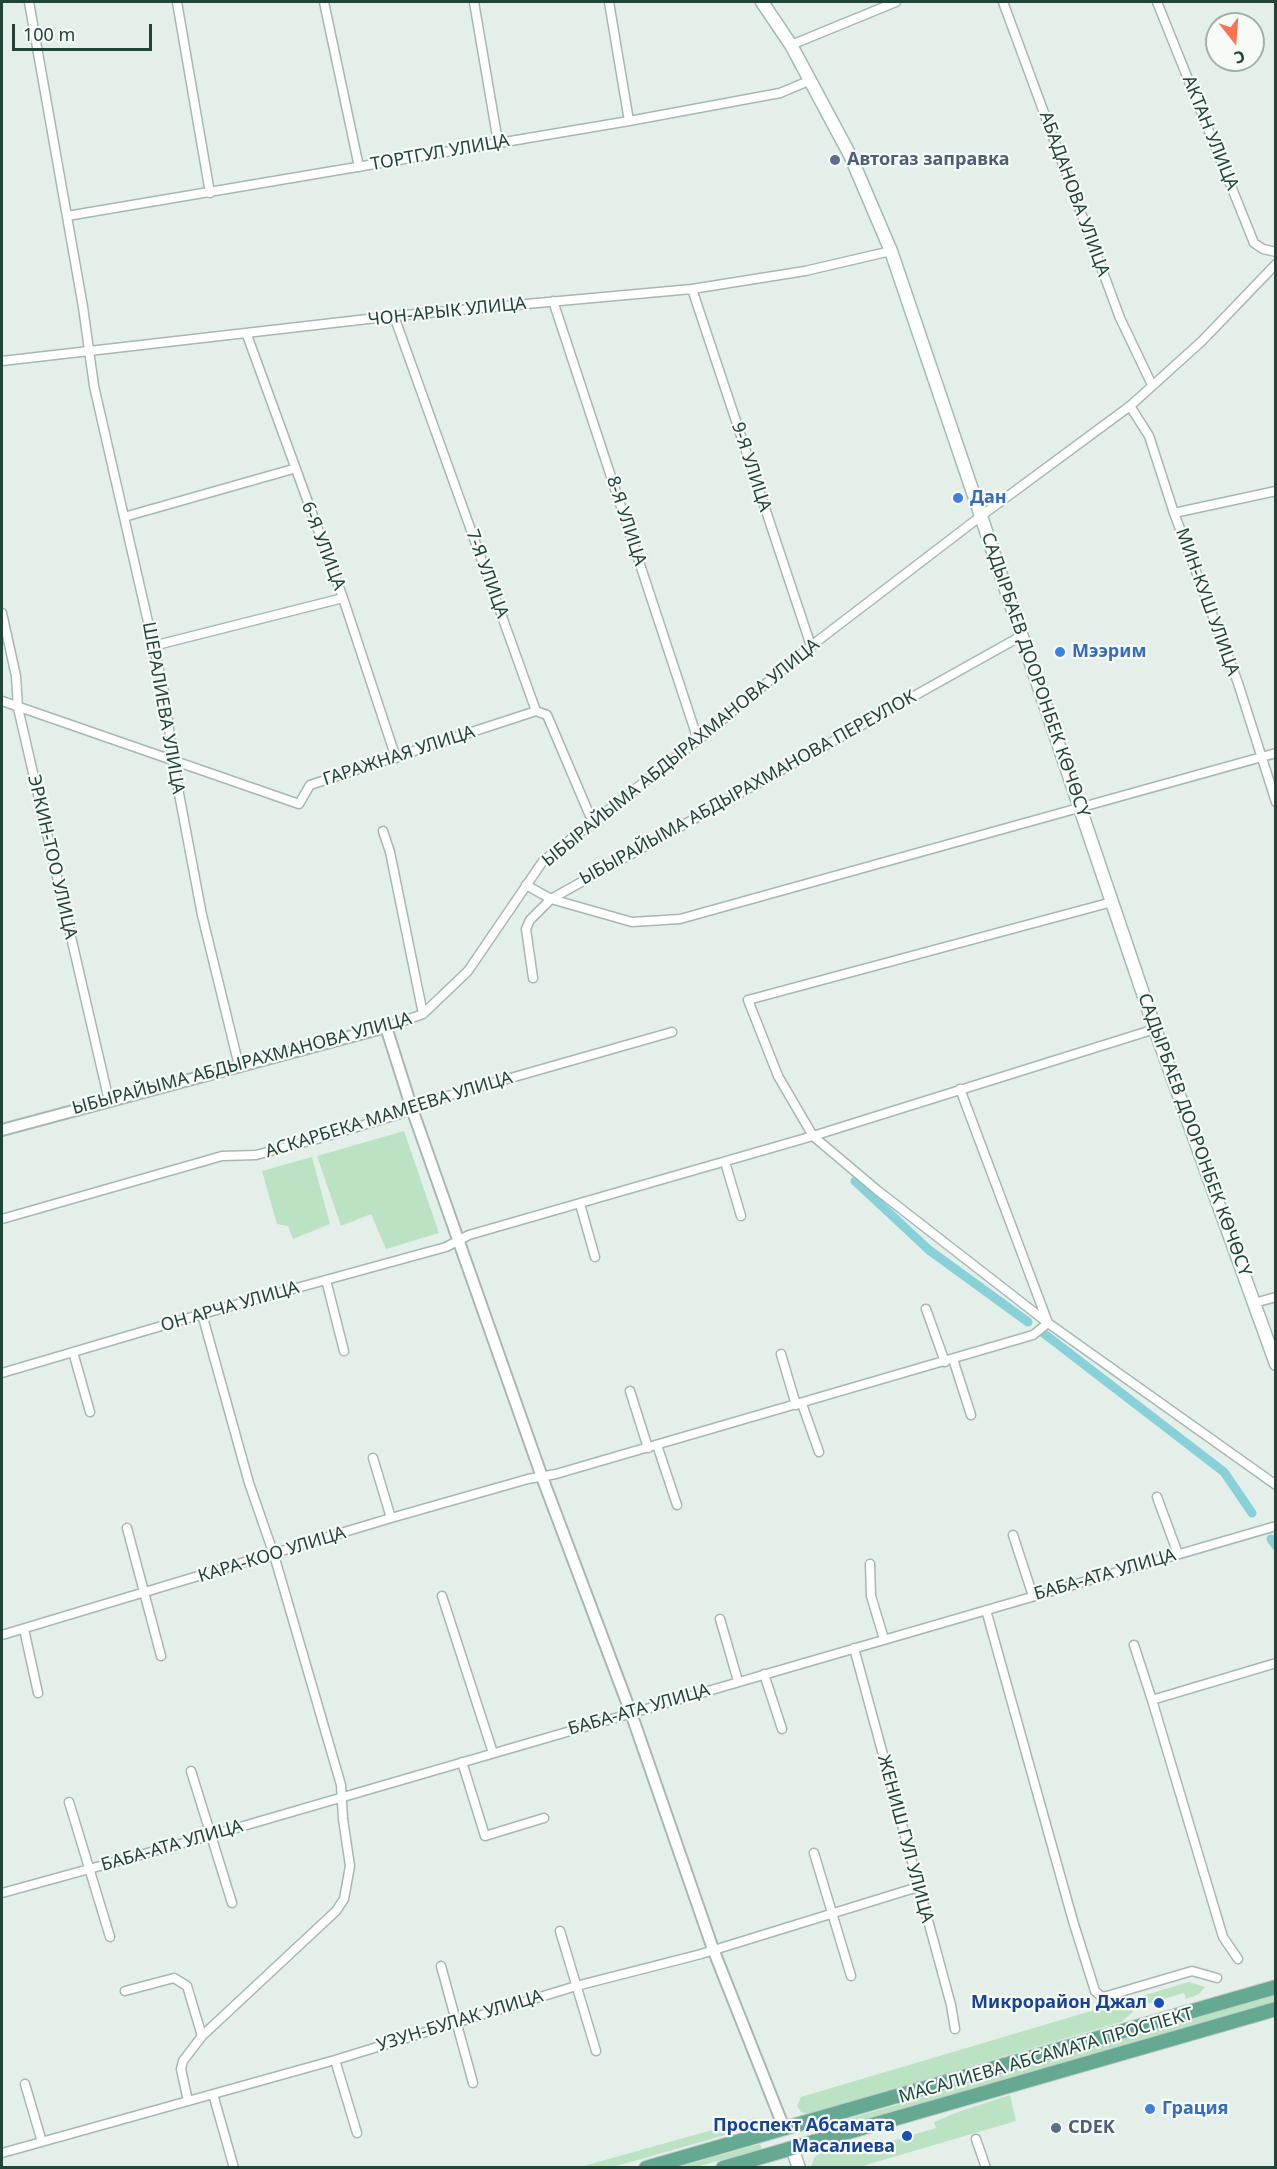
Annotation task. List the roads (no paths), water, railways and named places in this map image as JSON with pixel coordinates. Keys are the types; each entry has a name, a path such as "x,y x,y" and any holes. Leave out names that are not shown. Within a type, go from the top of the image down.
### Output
{"main road":[{"name":"САДЫРБАЕВ ДООРОНБЕК КӨЧӨСҮ","path":"762,2 791,45 850,155 891,251 1155,1029 1275,1364"},
{"name":"МАСАЛИЕВА АБСАМАТА ПРОСПЕКТ","path":"646,2168 1275,1987"},
{"name":"МАСАЛИЕВА АБСАМАТА ПРОСПЕКТ","path":"723,2168 1275,2008"},
{"path":"784,2128 799,2168"}],"street":[{"name":"ШЕРАЛИЕВА УЛИЦА","path":"29,2 99,411 165,696 173,762 202,915 239,1066"},
{"path":"177,2 210,194"},
{"path":"324,2 359,167"},
{"path":"474,2 498,142"},
{"path":"609,2 629,121"},
{"path":"791,45 896,2"},
{"name":"АБАДАНОВА УЛИЦА","path":"1003,2 1120,318 1152,384"},
{"name":"АКТАН УЛИЦА","path":"1156,2 1254,243 1263,249 1275,252"},
{"name":"ТОРТГУЛ УЛИЦА","path":"67,216 210,194 629,121 780,93 811,81"},
{"name":"ЧОН-АРЫК УЛИЦА","path":"2,361 394,316 692,289 805,271 891,251"},
{"name":"ЫБЫРАЙЫМА АБДЫРАХМАНОВА УЛИЦА","path":"2,1130 386,1027 423,1014 473,965 543,861 698,740 811,646 1130,406 1202,341 1275,264"},
{"name":"9-Я УЛИЦА","path":"692,289 811,646"},
{"name":"8-Я УЛИЦА","path":"553,301 698,740"},
{"name":"7-Я УЛИЦА","path":"394,316 536,711 547,715 593,823"},
{"name":"6-Я УЛИЦА","path":"246,334 293,469 343,598 396,758"},
{"name":"МИН-КУШ УЛИЦА","path":"1130,406 1149,436 1174,513 1238,683 1259,758 1275,802"},
{"path":"124,517 293,469"},
{"path":"1174,513 1275,491"},
{"path":"153,646 343,598"},
{"name":"ЭРКИН-ТОО УЛИЦА","path":"2,613 16,676 18,708 109,1101"},
{"name":"ЫБЫРАЙЫМА АБДЫРАХМАНОВА ПЕРЕУЛОК","path":"532,978 526,929 530,920 552,899 1023,635"},
{"name":"ГАРАЖНАЯ УЛИЦА","path":"2,701 299,804 310,785 536,711"},
{"path":"526,885 552,899 632,922 680,919 1275,753"},
{"path":"383,831 390,852 423,1014"},
{"path":"1112,902 748,1000 778,1076 813,1136 877,1190 1048,1323 1275,1485"},
{"path":"386,1027 412,1109 542,1477 631,1713 713,1949 784,2128"},
{"name":"ОН АРЧА УЛИЦА","path":"2,1373 202,1314 446,1247 469,1235 813,1136 1155,1029"},
{"name":"АСКАРБЕКА МАМЕЕВА УЛИЦА","path":"2,1220 222,1156 256,1155 317,1139 412,1109 423,1103 672,1032"},
{"path":"960,1089 1048,1323"},
{"path":"725,1162 741,1216"},
{"path":"580,1204 596,1257"},
{"path":"326,1280 344,1351"},
{"path":"1254,1303 1275,1297"},
{"path":"926,1309 971,1415"},
{"path":"188,2101 181,2069 183,2061 202,2036 336,1911 344,1899 350,1866 343,1819 342,1785 249,1483 202,1314"},
{"name":"КАРА-КОО УЛИЦА","path":"2,1635 391,1518 653,1447 1034,1335 1048,1323"},
{"path":"73,1352 90,1412"},
{"path":"781,1354 819,1452"},
{"path":"630,1391 677,1505"},
{"path":"373,1458 391,1518"},
{"path":"1157,1497 1178,1554"},
{"name":"БАБА-АТА УЛИЦА","path":"2,1893 209,1836 1275,1526"},
{"path":"127,1528 161,1656"},
{"path":"1013,1535 1033,1596"},
{"path":"870,1564 871,1596 884,1639"},
{"path":"442,1596 493,1753"},
{"path":"986,1610 1073,1922 1095,1991 1102,1997 1107,1996 1192,1971 1217,1978"},
{"path":"720,1619 738,1682"},
{"path":"24,1629 38,1694"},
{"path":"1134,1645 1223,1937 1238,1959"},
{"name":"ЖЕНИШ ГУЛ УЛИЦА","path":"854,1648 951,2005 955,2030"},
{"path":"1152,1700 1275,1663"},
{"path":"764,1674 782,1729"},
{"path":"462,1762 485,1836 544,1818"},
{"path":"191,1772 209,1836 214,1842 232,1903"},
{"path":"69,1802 110,1937"},
{"path":"814,1853 851,1976"},
{"name":"УЗУН-БУЛАК УЛИЦА","path":"2,2153 335,2060 576,1986 713,1949 918,1887"},
{"path":"560,1931 596,2051"},
{"path":"441,1966 473,2083"},
{"path":"125,1991 174,1978 187,1986 202,2036"},
{"path":"335,2060 357,2133"},
{"path":"25,2084 42,2142"},
{"path":"213,2094 234,2168"},
{"path":"976,2139 986,2168"}],"waterway":[{"path":"855,1181 929,1250 1028,1322"},
{"path":"1042,1332 1224,1472 1252,1513"},
{"path":"1271,1539 1276,1546"}],"place":[{"name":"Автогаз заправка","path":"835,160"},
{"name":"Дан","path":"958,498"},
{"name":"Мээрим","path":"1060,652"},
{"name":"Микрорайон Джал","path":"1159,2003"},
{"name":"Грация","path":"1150,2109"},
{"name":"CDEK","path":"1056,2128"},
{"name":"Проспект Абсамата Масалиева","path":"907,2136"}]}
